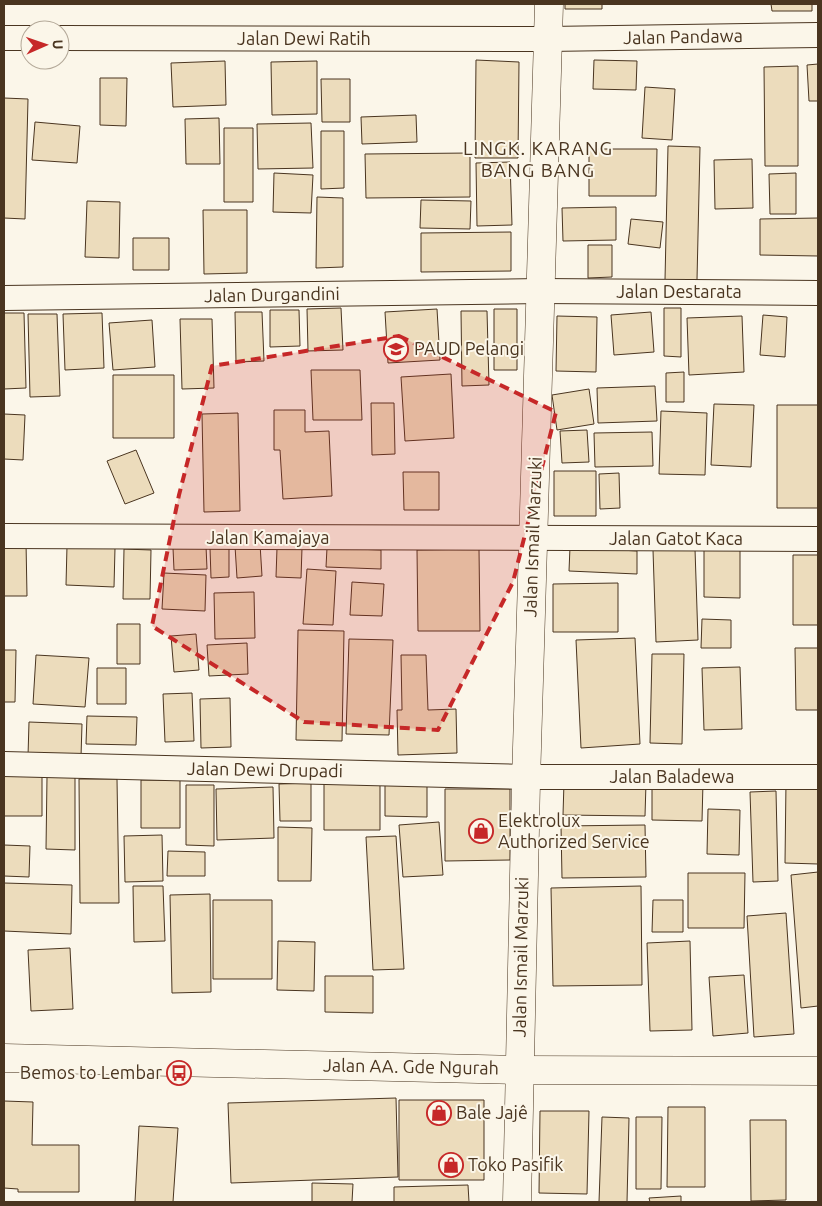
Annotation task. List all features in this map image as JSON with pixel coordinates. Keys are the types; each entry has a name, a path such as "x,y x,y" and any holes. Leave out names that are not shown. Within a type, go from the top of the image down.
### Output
{"street":[{"name":"Jalan Ismail Marzuki","path":"516,1202 526,776 549,4"},
{"name":"Jalan Pandawa","path":"548,39 818,35"},
{"path":"4,38 20,38"},
{"name":"Jalan Dewi Ratih","path":"70,38 548,39"},
{"name":"Jalan Destarata","path":"540,291 818,293"},
{"name":"Jalan Durgandini","path":"4,298 540,291"},
{"name":"Jalan Kamajaya","path":"4,536 533,539"},
{"name":"Jalan Gatot Kaca","path":"533,539 818,539"},
{"name":"Jalan Dewi Drupadi","path":"4,764 526,776"},
{"name":"Jalan Baladewa","path":"526,776 818,777"},
{"name":"Jalan AA. Gde Ngurah","path":"4,1058 518,1070 818,1071"}],"highlighted area":[{"path":"399,336 556,412 513,582 438,730 304,722 152,626 179,495 212,366"}],"building":[{"path":"565,4 602,4 602,9 565,9"},
{"path":"771,4 812,4 812,11 772,11"},
{"path":"476,60 519,62 518,158 475,158"},
{"path":"594,60 637,61 636,90 593,89"},
{"path":"225,61 226,105 173,107 171,63"},
{"path":"317,61 317,114 272,115 271,62"},
{"path":"818,64 818,101 809,101 807,65"},
{"path":"798,66 798,166 765,166 764,67"},
{"path":"100,78 127,78 126,126 100,125"},
{"path":"321,79 350,79 350,122 322,122"},
{"path":"645,87 675,89 672,140 642,138"},
{"path":"4,98 28,99 25,219 4,218"},
{"path":"416,115 417,142 362,144 361,117"},
{"path":"219,118 220,164 186,164 185,119"},
{"path":"35,122 80,126 77,163 32,160"},
{"path":"311,123 313,168 258,169 257,124"},
{"path":"224,128 253,128 253,202 224,202"},
{"path":"321,131 344,131 344,188 321,189"},
{"path":"668,146 700,147 697,280 665,280"},
{"path":"589,149 657,149 656,196 589,196"},
{"path":"470,153 470,197 366,198 365,154"},
{"path":"752,159 753,208 715,209 714,160"},
{"path":"510,162 512,225 477,226 476,163"},
{"path":"274,173 313,175 311,213 273,212"},
{"path":"796,173 796,214 770,214 769,174"},
{"path":"317,197 343,198 343,267 316,268"},
{"path":"421,200 471,201 470,229 420,228"},
{"path":"87,201 120,202 119,258 85,257"},
{"path":"616,207 616,240 563,241 562,208"},
{"path":"203,210 247,210 247,273 204,274"},
{"path":"818,218 818,256 760,255 760,219"},
{"path":"631,219 663,222 660,248 628,244"},
{"path":"511,232 511,271 421,272 421,233"},
{"path":"133,238 169,238 169,270 133,270"},
{"path":"588,245 612,245 612,277 588,278"},
{"path":"341,308 343,350 308,351 307,309"},
{"path":"664,308 681,308 681,357 664,356"},
{"path":"437,309 440,360 388,363 385,312"},
{"path":"494,309 517,309 517,370 494,370"},
{"path":"270,310 299,310 300,346 270,347"},
{"path":"461,311 487,311 489,385 462,386"},
{"path":"235,312 262,312 264,361 236,362"},
{"path":"651,312 654,352 614,355 611,315"},
{"path":"4,313 24,313 26,388 4,389"},
{"path":"102,313 104,368 65,370 63,314"},
{"path":"28,314 57,314 60,396 30,397"},
{"path":"763,315 787,317 785,357 760,355"},
{"path":"557,316 597,317 596,372 556,371"},
{"path":"742,316 744,372 689,375 687,318"},
{"path":"180,319 212,319 214,388 182,389"},
{"path":"152,320 155,367 113,370 109,323"},
{"path":"311,370 360,370 362,420 313,420"},
{"path":"684,372 684,402 666,402 666,373"},
{"path":"451,374 454,438 405,441 401,377"},
{"path":"113,375 174,375 174,438 113,438"},
{"path":"655,386 657,421 598,423 597,388"},
{"path":"589,389 594,424 557,430 552,395"},
{"path":"371,403 394,403 395,454 372,455"},
{"path":"714,404 754,405 751,467 711,465"},
{"path":"777,405 818,405 818,508 777,508"},
{"path":"274,410 305,410 305,432 329,431 332,496 283,499 280,450 274,450"},
{"path":"661,411 707,413 705,475 659,474"},
{"path":"238,413 240,511 204,512 202,414"},
{"path":"4,414 25,415 23,460 4,459"},
{"path":"587,430 589,462 562,463 560,431"},
{"path":"652,432 653,466 595,467 594,433"},
{"path":"136,450 154,493 125,504 107,461"},
{"path":"554,471 596,471 596,516 554,516"},
{"path":"403,472 439,472 439,510 404,510"},
{"path":"619,473 620,508 600,509 599,474"},
{"path":"4,542 26,542 27,596 4,596"},
{"path":"260,544 262,576 237,578 235,546"},
{"path":"67,546 115,548 114,587 66,585"},
{"path":"206,546 207,569 174,570 173,548"},
{"path":"570,547 637,551 637,574 569,571"},
{"path":"210,548 229,548 229,577 211,578"},
{"path":"277,548 302,548 301,578 276,577"},
{"path":"327,548 381,550 381,569 326,567"},
{"path":"124,549 151,550 150,599 123,599"},
{"path":"479,549 480,631 418,631 417,550"},
{"path":"695,549 698,640 656,642 653,550"},
{"path":"704,550 740,550 740,598 704,597"},
{"path":"793,555 818,555 818,625 793,625"},
{"path":"307,569 336,571 333,625 303,624"},
{"path":"164,573 206,575 205,611 162,609"},
{"path":"352,582 384,584 382,616 350,615"},
{"path":"618,583 618,632 553,632 553,584"},
{"path":"254,592 255,638 215,639 214,593"},
{"path":"702,619 731,620 731,648 701,648"},
{"path":"117,624 140,624 140,664 117,664"},
{"path":"298,630 344,631 342,741 296,740"},
{"path":"196,634 199,670 174,672 171,636"},
{"path":"635,638 640,744 581,748 576,640"},
{"path":"349,639 393,640 389,735 346,734"},
{"path":"247,643 248,674 209,676 207,645"},
{"path":"795,648 818,648 818,710 796,710"},
{"path":"4,650 16,650 15,702 4,702"},
{"path":"652,654 684,654 682,744 650,743"},
{"path":"36,655 89,658 85,707 33,704"},
{"path":"401,655 426,655 428,710 456,709 457,753 398,755 397,710 402,710"},
{"path":"740,667 742,729 704,730 702,668"},
{"path":"97,668 126,668 126,704 97,704"},
{"path":"192,693 194,741 165,742 163,694"},
{"path":"230,698 231,747 201,748 200,699"},
{"path":"87,716 137,717 136,745 86,744"},
{"path":"29,722 82,724 81,757 28,756"},
{"path":"4,776 42,776 42,816 4,816"},
{"path":"47,777 75,777 75,850 46,849"},
{"path":"79,779 117,779 119,903 80,903"},
{"path":"141,780 180,780 180,828 141,828"},
{"path":"564,782 646,783 645,816 563,815"},
{"path":"652,782 703,782 702,821 652,820"},
{"path":"786,782 818,782 818,864 785,863"},
{"path":"311,783 311,821 280,821 279,784"},
{"path":"324,783 380,783 380,830 324,830"},
{"path":"385,784 427,785 427,817 385,816"},
{"path":"186,785 214,785 214,846 186,845"},
{"path":"273,787 274,838 217,840 216,789"},
{"path":"445,789 510,789 510,860 445,861"},
{"path":"776,791 778,881 753,882 750,792"},
{"path":"708,809 740,810 739,855 707,854"},
{"path":"439,822 443,875 403,877 399,825"},
{"path":"645,825 646,877 562,878 561,826"},
{"path":"278,827 312,828 311,881 278,881"},
{"path":"162,835 163,881 125,882 124,836"},
{"path":"396,836 404,969 373,970 366,837"},
{"path":"4,845 30,846 29,877 4,876"},
{"path":"168,851 205,852 205,876 167,876"},
{"path":"818,872 818,1006 801,1008 791,875"},
{"path":"688,873 745,873 744,928 688,928"},
{"path":"4,883 72,885 71,934 4,931"},
{"path":"133,886 163,886 165,941 134,942"},
{"path":"641,886 642,985 553,986 551,888"},
{"path":"210,894 211,992 172,993 170,895"},
{"path":"213,900 272,900 272,979 213,979"},
{"path":"653,900 683,900 683,932 652,932"},
{"path":"786,913 794,1034 754,1037 747,916"},
{"path":"278,941 315,942 314,991 277,990"},
{"path":"690,941 692,1030 650,1031 647,943"},
{"path":"70,948 73,1009 31,1011 28,950"},
{"path":"744,975 748,1033 713,1036 709,977"},
{"path":"325,976 373,976 373,1013 325,1012"},
{"path":"396,1098 398,1177 231,1183 228,1103"},
{"path":"399,1100 484,1100 484,1180 399,1180"},
{"path":"4,1101 33,1102 32,1145 79,1145 79,1192 18,1192 18,1189 4,1188"},
{"path":"668,1107 705,1107 705,1187 667,1187"},
{"path":"540,1111 589,1111 587,1194 539,1193"},
{"path":"602,1117 629,1118 627,1202 599,1202"},
{"path":"636,1117 662,1117 661,1189 636,1189"},
{"path":"750,1120 786,1120 786,1200 751,1201"},
{"path":"139,1126 178,1128 173,1202 135,1202"},
{"path":"312,1183 353,1184 352,1202 312,1202"},
{"path":"468,1185 469,1202 394,1202 394,1187"},
{"path":"681,1196 681,1202 650,1202 649,1198"}],"place":[{"name":"PAUD Pelangi","path":"396,349"},
{"name":"Elektrolux Authorized Service","path":"481,831"},
{"name":"Bemos to Lembar","path":"179,1073"},
{"name":"Bale Jajê","path":"439,1113"},
{"name":"Toko Pasifik","path":"451,1165"}],"district":[{"name":"LINGK. KARANG BANG BANG","path":"538,159"}]}
